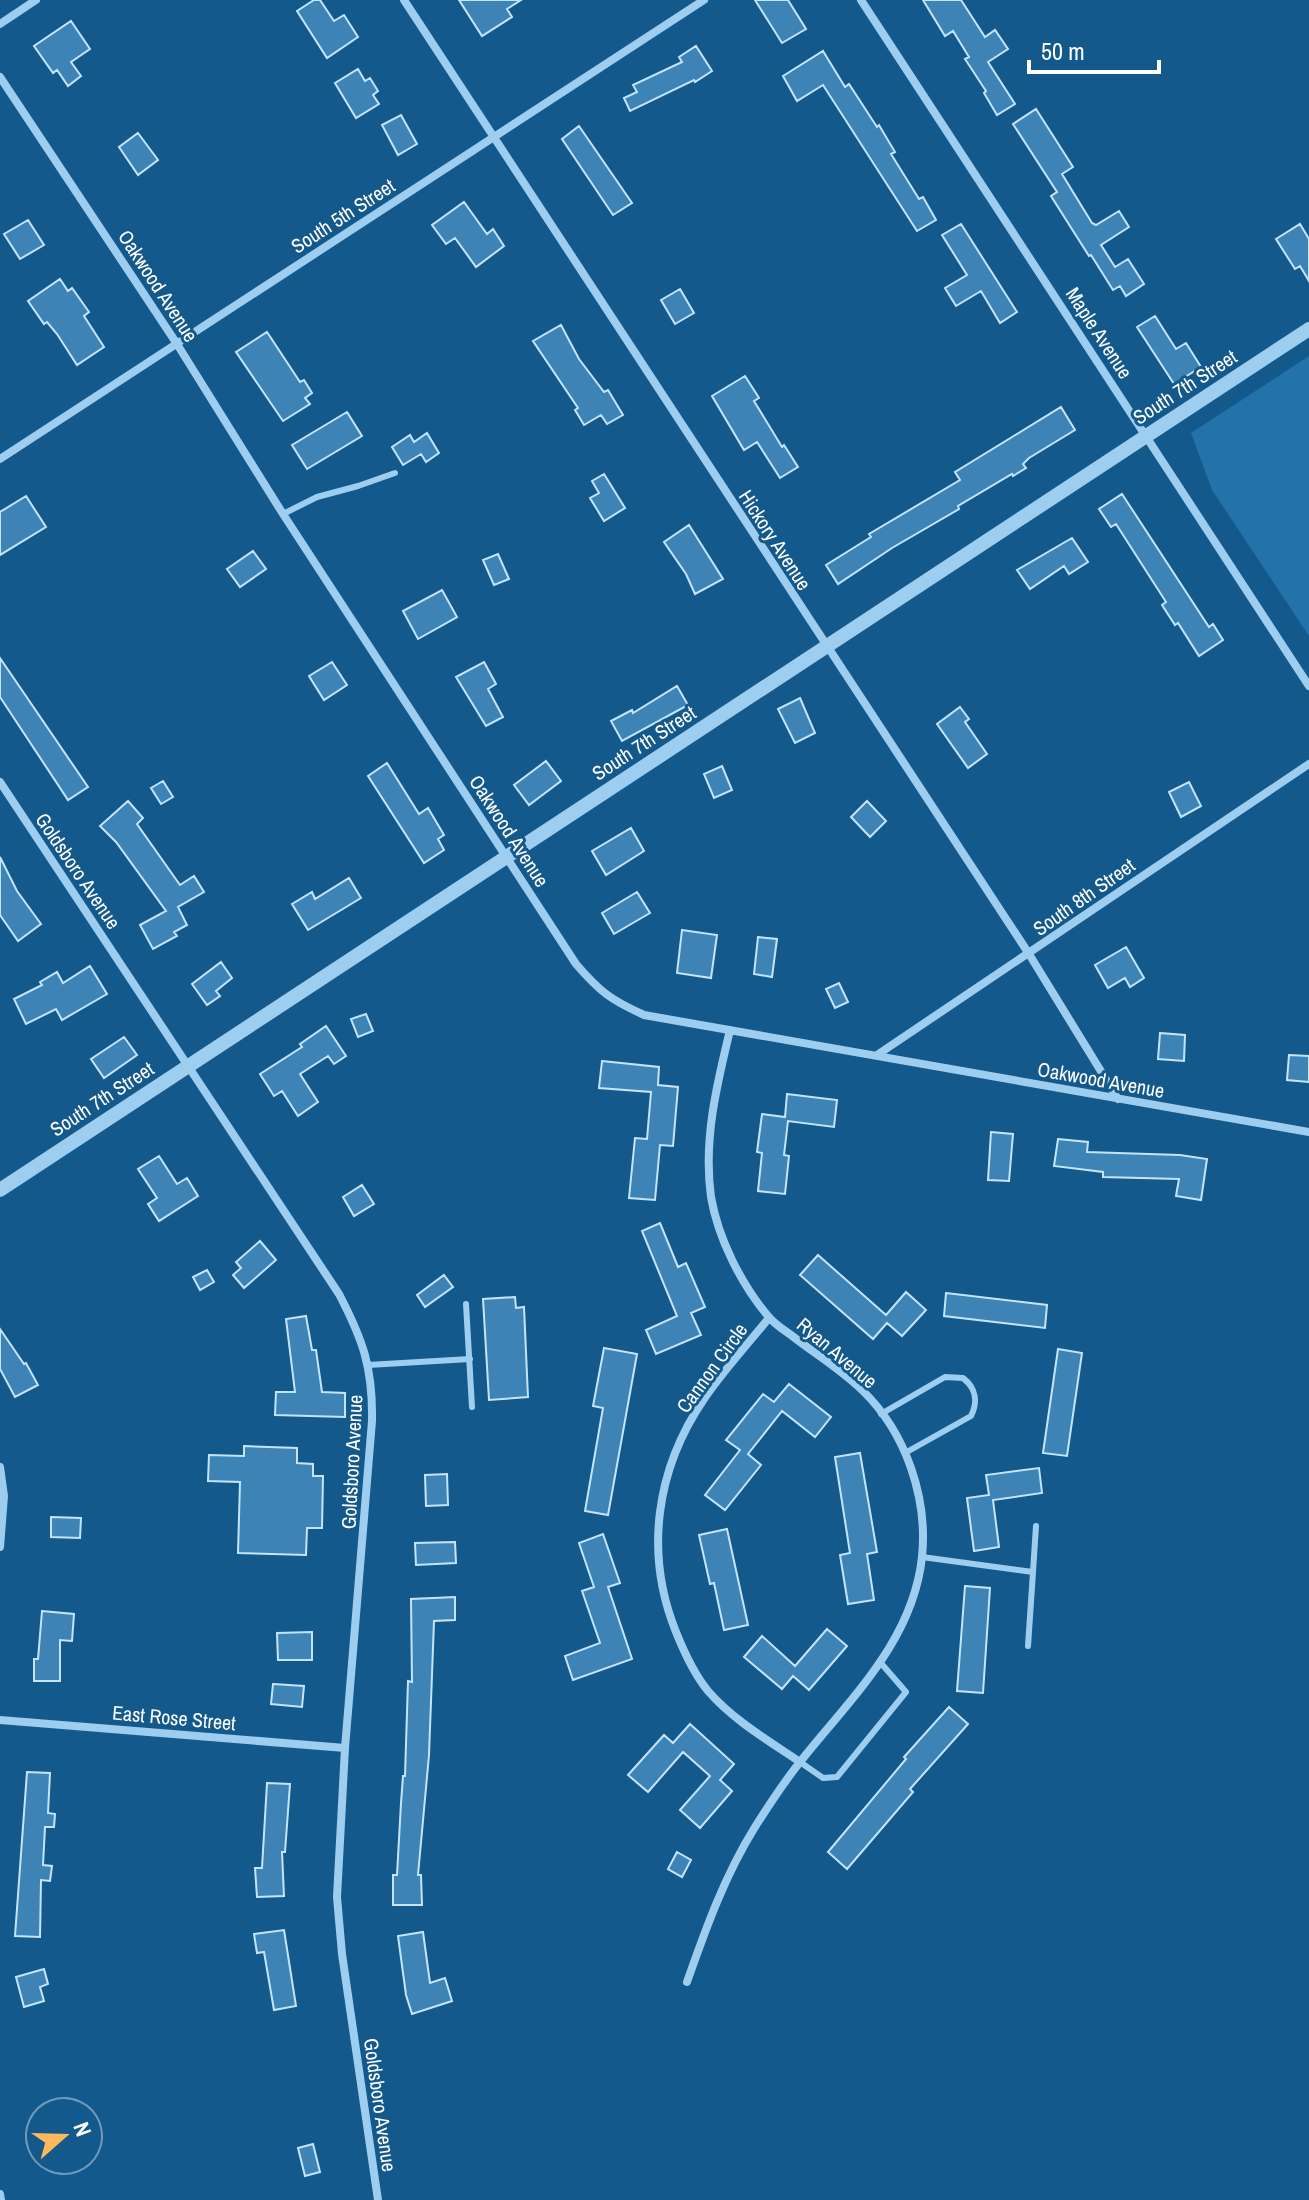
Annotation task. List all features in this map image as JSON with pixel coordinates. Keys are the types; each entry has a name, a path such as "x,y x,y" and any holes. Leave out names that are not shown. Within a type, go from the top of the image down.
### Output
{"street":[{"path":"0,24 36,0"},
{"name":"Hickory Avenue","path":"404,0 1029,954 1118,1099"},
{"name":"South 5th Street","path":"0,459 704,0"},
{"name":"Maple Avenue","path":"861,0 1309,686"},
{"name":"Oakwood Avenue","path":"0,77 177,344 283,514 576,964 598,990 615,1002 644,1015 1309,1132"},
{"name":"South 7th Street","path":"0,1190 1309,329"},
{"name":"South 8th Street","path":"877,1056 1309,764"},
{"name":"Goldsboro Avenue","path":"0,782 339,1294 360,1333 372,1387 369,1465 345,1748 337,1897 342,1954 378,2200"},
{"name":"Ryan Avenue","path":"687,1982 728,1875 755,1826 800,1762 836,1722 896,1639 912,1604 922,1557 922,1520 916,1484 905,1453 881,1414 864,1392 769,1318 722,1238 711,1197 709,1147 714,1099 730,1030"},
{"name":"Cannon Circle","path":"769,1318 703,1400 681,1441 663,1485 657,1530 658,1570 668,1614 684,1651 708,1690 749,1727 800,1762"},
{"path":"0,1467 4,1496 0,1547"},
{"name":"East Rose Street","path":"0,1720 345,1748"},
{"path":"0,2194 1,2200"}],"lane":[{"path":"283,514 317,497 395,473"},
{"path":"466,1304 472,1407"},
{"path":"368,1365 470,1359"},
{"path":"881,1414 945,1377 963,1378 973,1389 976,1401 971,1416 905,1453"},
{"path":"1028,1646 1036,1526"},
{"path":"922,1557 1033,1572"},
{"path":"800,1762 823,1778 837,1777 887,1717 906,1692 880,1662"}],"shaded area":[{"path":"1309,356 1309,636 1212,490 1191,433"}],"building":[{"path":"314,0 320,0 334,21 344,15 358,37 327,58 297,11"},
{"path":"459,0 521,0 507,9 512,17 482,36"},
{"path":"755,0 788,0 806,29 782,43"},
{"path":"923,0 961,0 985,37 995,30 1008,49 988,62 1015,104 997,115 953,31 945,36"},
{"path":"71,21 90,49 71,62 81,76 68,86 57,70 53,73 34,46"},
{"path":"696,46 712,71 695,82 630,111 624,98 637,92 633,85 682,62 679,57"},
{"path":"823,51 845,87 849,84 877,127 879,125 895,152 891,154 936,220 917,231 823,85 797,101 783,76"},
{"path":"358,69 365,81 370,78 378,91 373,95 379,104 356,118 335,83"},
{"path":"1036,109 1073,167 1062,174 1092,223 1096,225 1119,211 1129,227 1101,245 1115,267 1128,259 1144,284 1126,296 1120,286 1113,290 1089,256 1051,196 1057,192 1013,124"},
{"path":"401,115 417,144 398,155 382,125"},
{"path":"579,126 632,203 613,215 562,139"},
{"path":"138,133 158,160 138,175 119,147"},
{"path":"464,202 487,234 493,229 504,246 476,267 455,238 446,244 432,225"},
{"path":"28,220 44,245 20,259 4,234"},
{"path":"961,224 1017,312 1000,323 981,291 956,306 945,288 967,275 942,235"},
{"path":"1300,224 1309,239 1309,281 1300,266 1295,269 1276,239"},
{"path":"60,279 68,291 72,288 89,312 84,316 104,347 77,365 57,334 47,322 44,324 28,301"},
{"path":"680,289 694,313 675,324 661,300"},
{"path":"1155,316 1176,349 1186,343 1201,367 1174,384 1137,327"},
{"path":"561,325 579,359 604,392 608,390 623,415 607,424 601,415 584,425 575,410 578,408 533,341"},
{"path":"267,332 300,382 304,380 312,393 305,398 310,404 283,421 236,352"},
{"path":"745,376 759,398 754,401 798,467 780,478 757,442 744,450 712,396"},
{"path":"1061,407 1075,430 1029,458 1023,464 1026,468 958,506 959,509 838,584 826,565 871,537 869,534 960,480 955,472"},
{"path":"347,412 362,436 307,469 292,445"},
{"path":"427,433 439,453 426,462 421,454 403,465 392,447 410,435 414,442"},
{"path":"604,474 625,508 604,521 590,498 599,493 592,481"},
{"path":"1122,494 1209,627 1213,624 1223,640 1199,656 1162,605 1166,602 1116,524 1111,527 1099,509"},
{"path":"26,496 46,527 0,555 0,512"},
{"path":"689,525 723,579 695,594 686,574 664,542"},
{"path":"1072,538 1088,562 1069,574 1064,566 1030,589 1017,570"},
{"path":"253,551 266,569 240,587 227,569"},
{"path":"498,554 509,579 494,585 483,560"},
{"path":"442,590 457,617 418,639 403,611"},
{"path":"0,658 88,787 68,800 0,697"},
{"path":"332,662 347,685 324,700 309,676"},
{"path":"484,662 496,684 488,689 503,717 486,726 456,677"},
{"path":"677,686 688,705 622,741 611,721 632,710 633,713"},
{"path":"800,698 815,733 795,743 778,709"},
{"path":"960,707 969,719 965,722 987,754 968,768 937,724"},
{"path":"546,761 561,781 529,805 514,785"},
{"path":"387,763 419,814 428,808 444,835 438,839 444,850 424,863 368,776"},
{"path":"722,766 732,790 714,798 704,774"},
{"path":"163,781 173,797 161,804 151,788"},
{"path":"1189,782 1201,806 1181,817 1169,792"},
{"path":"128,801 143,818 137,824 180,885 194,876 204,892 178,907 187,925 174,932 177,936 153,949 140,925 166,911 116,842 100,826"},
{"path":"867,801 886,821 870,837 851,817"},
{"path":"631,828 644,851 606,875 592,851"},
{"path":"0,857 17,891 41,924 18,941 0,915"},
{"path":"349,878 361,898 308,930 292,904 312,892 315,899"},
{"path":"637,892 650,913 614,934 602,913"},
{"path":"682,930 717,935 711,978 677,973"},
{"path":"758,937 777,939 772,977 754,974"},
{"path":"1126,947 1144,978 1130,987 1125,978 1108,988 1095,965"},
{"path":"221,962 232,978 216,991 220,996 207,1005 192,984"},
{"path":"90,966 107,994 62,1020 56,1009 26,1024 14,999 42,985 40,982 57,972 63,983"},
{"path":"839,983 848,1002 835,1008 826,989"},
{"path":"366,1014 373,1031 358,1037 351,1019"},
{"path":"326,1026 346,1056 334,1064 328,1056 300,1074 318,1102 298,1116 282,1091 274,1096 260,1074 302,1047 300,1044"},
{"path":"1160,1033 1185,1035 1184,1061 1158,1059"},
{"path":"124,1037 137,1055 104,1078 91,1059"},
{"path":"1289,1055 1309,1056 1309,1082 1287,1080"},
{"path":"602,1061 659,1067 658,1085 678,1087 673,1146 660,1145 655,1200 629,1198 635,1138 647,1139 651,1092 599,1088"},
{"path":"787,1094 837,1100 834,1127 788,1121 784,1155 789,1156 785,1194 758,1191 762,1153 757,1152 762,1114 785,1117"},
{"path":"991,1132 1013,1134 1009,1181 988,1180"},
{"path":"1058,1139 1088,1142 1087,1152 1180,1155 1207,1159 1201,1200 1176,1196 1179,1179 1103,1177 1103,1172 1054,1166"},
{"path":"159,1156 177,1184 187,1178 198,1196 159,1221 148,1204 157,1198 138,1169"},
{"path":"362,1185 374,1204 354,1216 343,1197"},
{"path":"660,1223 678,1267 686,1263 705,1307 691,1313 701,1335 656,1354 646,1330 677,1316 642,1231"},
{"path":"260,1241 276,1260 244,1288 233,1275 241,1268 236,1262"},
{"path":"818,1255 886,1315 906,1292 926,1310 902,1336 887,1323 873,1339 800,1275"},
{"path":"207,1270 214,1282 200,1290 193,1277"},
{"path":"444,1275 453,1287 425,1307 417,1295"},
{"path":"946,1293 1047,1305 1045,1328 944,1316"},
{"path":"515,1297 516,1308 524,1307 528,1397 489,1400 483,1299"},
{"path":"306,1316 312,1350 316,1350 322,1392 345,1393 345,1417 275,1415 276,1392 295,1392 286,1319"},
{"path":"0,1329 26,1363 38,1385 15,1397 0,1369"},
{"path":"604,1348 637,1354 608,1515 585,1511 603,1408 593,1406"},
{"path":"1058,1349 1082,1353 1067,1456 1043,1453"},
{"path":"789,1384 831,1417 815,1437 782,1411 748,1454 761,1465 725,1510 705,1495 740,1450 726,1440 763,1394 774,1402"},
{"path":"244,1446 297,1448 297,1463 313,1464 313,1476 323,1476 322,1528 307,1528 306,1555 238,1553 240,1482 208,1481 209,1455 244,1456"},
{"path":"860,1453 877,1552 867,1554 874,1600 848,1604 840,1555 850,1553 835,1457"},
{"path":"1039,1468 1042,1493 993,1500 999,1547 974,1551 967,1498 989,1495 986,1475"},
{"path":"447,1474 448,1505 426,1506 425,1475"},
{"path":"51,1517 81,1518 80,1538 51,1537"},
{"path":"727,1529 748,1625 724,1630 699,1535"},
{"path":"603,1534 620,1583 608,1587 632,1659 573,1680 565,1656 600,1643 582,1591 594,1587 579,1543"},
{"path":"455,1542 456,1563 416,1565 415,1543"},
{"path":"965,1586 990,1588 983,1693 957,1691"},
{"path":"455,1597 455,1620 434,1621 429,1755 418,1875 421,1875 422,1905 393,1905 393,1875 397,1875 405,1776 408,1681 412,1682 411,1599"},
{"path":"42,1611 74,1614 72,1641 60,1640 60,1681 34,1681 34,1659 38,1659"},
{"path":"827,1629 847,1646 809,1690 793,1676 782,1689 744,1657 762,1636 795,1666"},
{"path":"312,1632 312,1660 278,1660 277,1633"},
{"path":"273,1684 304,1686 302,1707 271,1704"},
{"path":"949,1707 968,1724 910,1789 913,1792 847,1869 828,1852 906,1759 904,1757"},
{"path":"690,1724 734,1764 720,1780 732,1791 700,1828 680,1810 710,1776 683,1752 648,1792 628,1775 664,1735 673,1743"},
{"path":"27,1772 50,1773 48,1813 55,1814 54,1827 45,1827 43,1865 52,1866 50,1881 41,1880 40,1937 15,1936"},
{"path":"267,1783 290,1784 285,1852 282,1852 284,1896 257,1897 255,1868 262,1868"},
{"path":"677,1852 691,1860 682,1877 668,1869"},
{"path":"284,1930 296,2006 274,2010 264,1952 257,1953 254,1934"},
{"path":"423,1932 430,1983 445,1978 452,2001 412,2014 406,1995 398,1936"},
{"path":"44,1969 48,1984 40,1987 44,2001 24,2007 16,1977"},
{"path":"313,2144 320,2172 305,2176 298,2148"}]}
